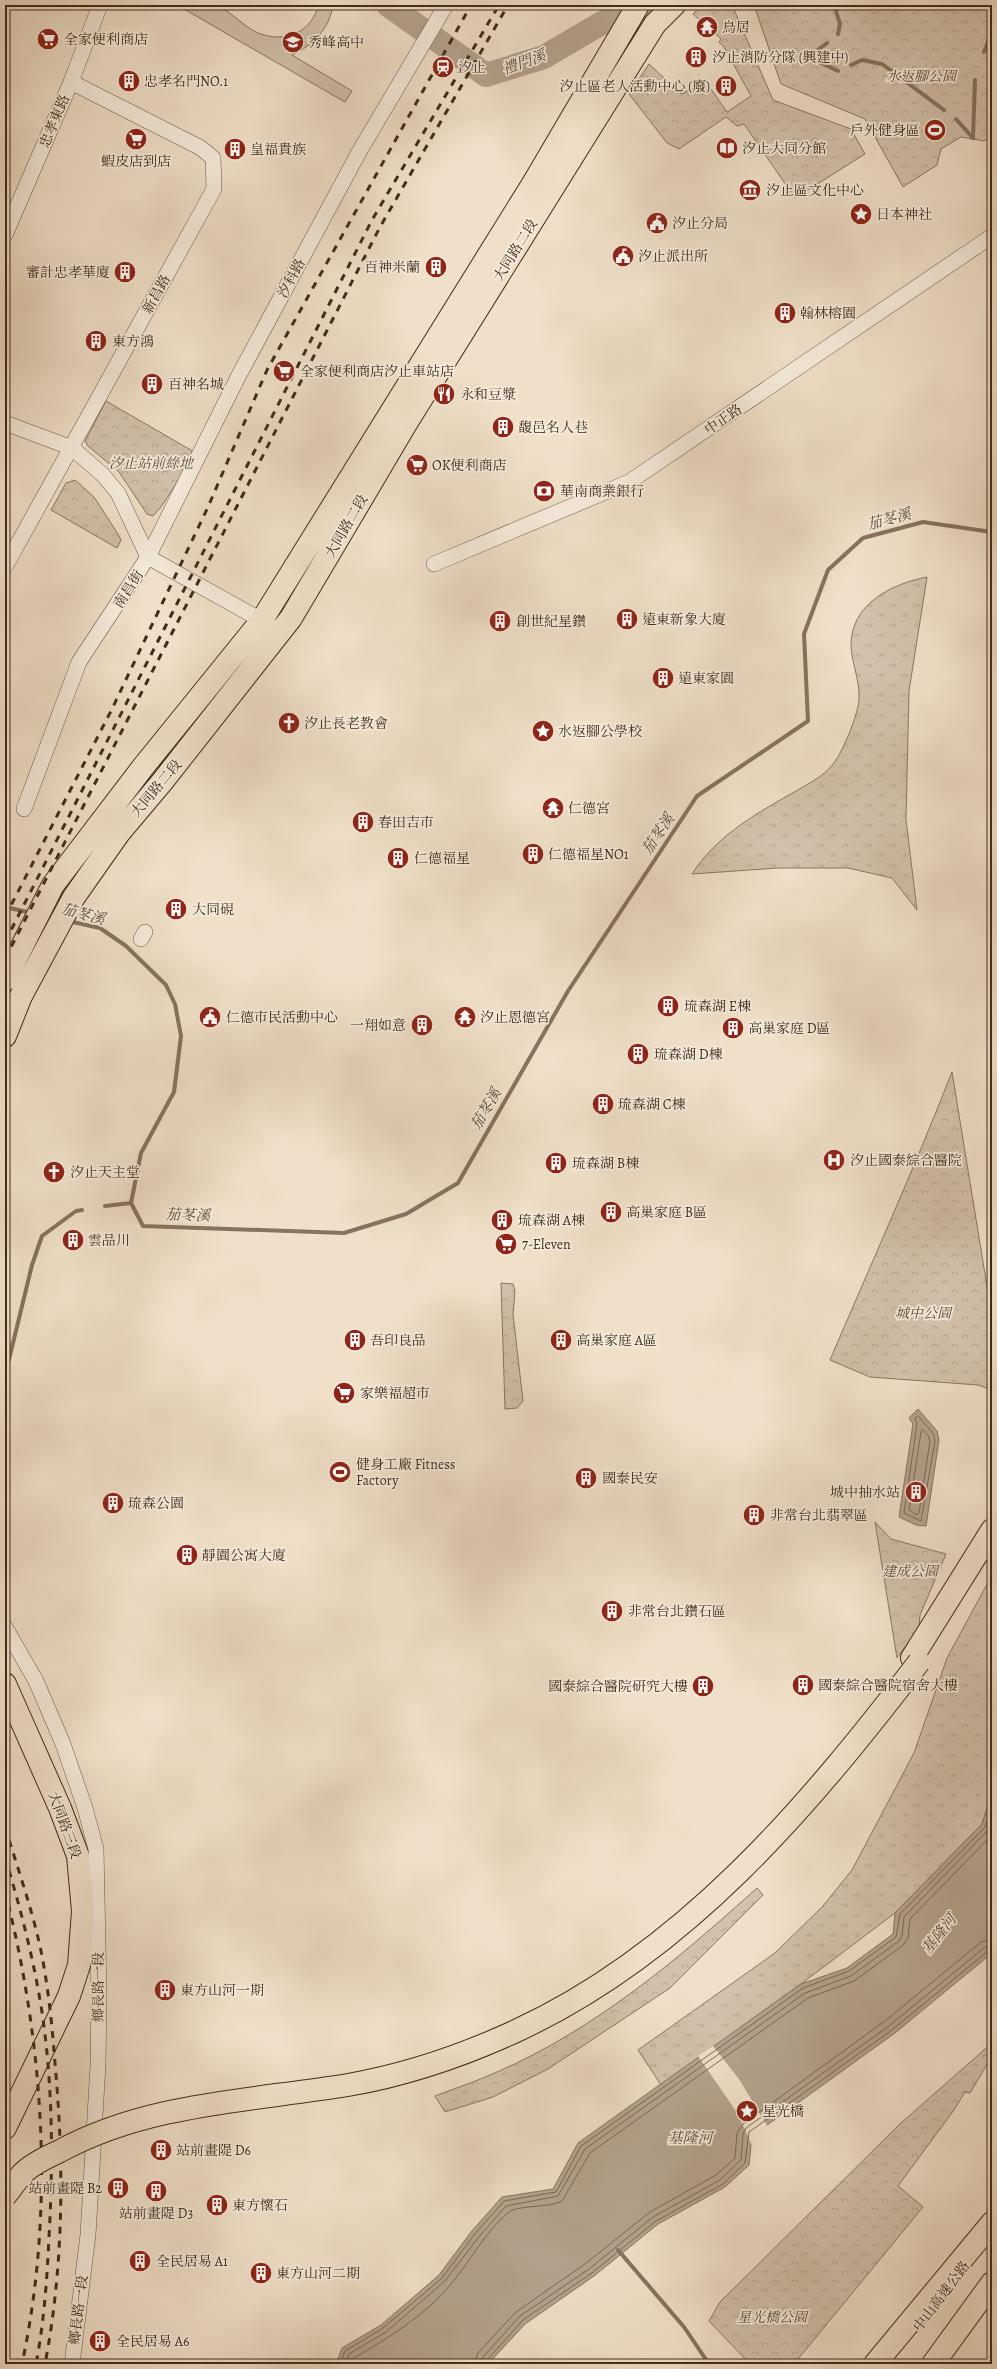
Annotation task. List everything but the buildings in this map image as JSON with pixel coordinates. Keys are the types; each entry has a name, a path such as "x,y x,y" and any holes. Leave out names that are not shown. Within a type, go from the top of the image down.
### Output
{"main road":[{"name":"大同路二段","path":"5,1036 21,996 74,897 118,833 162,782 292,618 407,422 655,24 674,5"},
{"name":"大同路二段","path":"5,980 53,885 143,767 262,620 534,182 618,36 637,6"},
{"path":"637,6 655,24"},
{"path":"5,2180 17,2167 55,2142 87,2126 120,2114 167,2103 366,2072 417,2058 467,2041 544,2008 598,1977 665,1929 774,1828 838,1754 912,1658 992,1530"},
{"path":"5,2196 24,2172 90,2135 140,2119 196,2107 351,2084 422,2066 516,2031 576,2000 628,1967 704,1905 777,1835 864,1734 919,1662 992,1550"},
{"name":"大同路三段","path":"5,1684 60,1808 78,1856 83,1912 79,1965 69,1996 5,2128"},
{"name":"大同路三段","path":"5,1709 67,1854 72,1880 73,1909 68,1966 58,1997 5,2104"},
{"path":"875,2364 992,2223"},
{"name":"中山高速公路","path":"890,2364 992,2227"},
{"path":"934,2364 992,2283"}],"street":[{"name":"忠孝東路","path":"5,235 71,82 100,5"},
{"name":"汐科路","path":"148,557 238,377 360,152 446,5"},
{"name":"新昌路","path":"5,567 214,189 213,158 201,148 71,82"},
{"name":"中正路","path":"434,564 629,482 992,236"},
{"name":"南昌街","path":"5,423 72,448 103,475 118,493 148,557 79,662 24,809"},
{"path":"148,557 281,632"},
{"name":"鄉長路一段","path":"5,1627 36,1682 63,1744 85,1808 96,1849 99,1996 98,2065 88,2235 72,2364"}],"green space":[{"path":"177,5 214,5 227,11 257,33 273,37 282,37 298,32 305,27 311,21 318,5 333,5 328,22 319,36 300,51 292,55 352,91 345,102"},
{"path":"702,5 732,5 773,100 851,129 865,154 795,198 744,124 737,126 726,117 679,149 667,143 629,94 649,64 681,94 706,82 727,112 751,96 724,47 719,42 721,39 693,14"},
{"name":"水返腳公園","path":"754,5 992,5 992,138 984,141 961,137 941,149 937,165 903,187 865,119 781,84"},
{"name":"汐止站前綠地","path":"106,401 196,453 161,507 153,516 147,514 119,472 88,446 85,441"},
{"name":"汐止站前綠地","path":"75,480 94,497 118,534 121,540 117,548 51,510 66,483"},
{"path":"927,577 909,691 906,820 917,910 892,878 848,868 778,868 692,874 723,838 748,819 825,773 834,763 850,732 858,705 859,691 852,658 851,644 853,630 858,617 876,598 888,590 914,580"},
{"name":"城中公園","path":"952,1072 992,1317 992,1390 978,1385 870,1377 830,1360 908,1180"},
{"path":"501,1283 513,1284 515,1291 513,1314 523,1401 517,1408 505,1409"},
{"name":"建成公園","path":"875,1522 891,1539 946,1554 920,1615 919,1628 897,1658"},
{"path":"992,1575 992,1793 982,1824 895,1913 801,1984 661,2085 638,2050 775,1953 823,1906 852,1870 914,1753 947,1658"},
{"path":"757,1888 763,1895 670,1988 548,2069 493,2097 445,2112 435,2096 489,2075 533,2055 602,2014 697,1941"},
{"name":"星光橋公園","path":"992,2043 992,2056 970,2093 965,2092 954,2110 898,2186 923,2207 794,2364 750,2364 709,2321 720,2302 901,2123"}],"water":[{"path":"918,1409 937,1431 939,1440 926,1526 916,1525 899,1517 913,1424 909,1418"},
{"name":"基隆河","path":"992,1793 992,1953 895,2033 752,2136 749,2165 725,2187 658,2224 594,2276 525,2324 488,2364 336,2364 342,2348 381,2325 439,2275 471,2232 502,2197 553,2189 578,2143 801,1984 847,1968 893,1934 895,1913 982,1824"}],"pier":[{"path":"713,2046 739,2079 768,2127 753,2137 753,2148 738,2114 698,2056"}],"waterway":[{"name":"禮門溪","path":"388,5 486,75 544,57 600,24 648,5"},
{"name":"禮門溪","path":"834,5 840,24 838,34"},
{"path":"984,52 992,32"},
{"name":"禮門溪","path":"819,49 827,43"},
{"name":"禮門溪","path":"815,60 838,71"},
{"name":"禮門溪","path":"851,65 862,60 882,64 944,110"},
{"path":"973,138 975,80"},
{"name":"禮門溪","path":"956,119 973,138"},
{"name":"茄苳溪","path":"68,921 100,928 126,946 166,985 175,1004 181,1036 174,1092 141,1153 131,1203 143,1226 344,1233 406,1214 458,1183 568,991 697,796 808,721 804,634 828,570 863,538 923,522 992,532"},
{"name":"茄苳溪","path":"5,907 32,913"},
{"path":"105,1206 131,1203"},
{"path":"5,1376 32,1265 42,1236 76,1211 82,1210"},
{"path":"618,2250 684,2327 709,2364"}],"railway":[{"path":"5,917 112,709 208,507 267,370 471,5"},
{"path":"5,942 372,220 499,5"},
{"path":"5,959 380,227 508,5"},
{"path":"5,1827 24,1886 43,1960 51,2019 58,2101 61,2176 59,2252 56,2289 45,2364"},
{"path":"5,1857 32,1958 43,2019 49,2073 51,2128 50,2210 45,2301 36,2364"},
{"path":"5,1891 29,2008 36,2067 40,2127 41,2187 39,2246 32,2305 22,2364"}],"place":[{"name":"鳥居","path":"707,27"},
{"name":"全家便利商店","path":"48,39"},
{"name":"秀峰高中","path":"293,42"},
{"name":"汐止消防分隊 (興建中)","path":"696,57"},
{"name":"汐止","path":"443,67"},
{"name":"忠孝名門NO.1","path":"129,81"},
{"name":"汐止區老人活動中心 (廢)","path":"726,86"},
{"name":"戶外健身區","path":"935,130"},
{"name":"蝦皮店到店","path":"136,139"},
{"name":"汐止大同分館","path":"727,148"},
{"name":"皇福貴族","path":"235,149"},
{"name":"汐止區文化中心","path":"750,190"},
{"name":"日本神社","path":"861,214"},
{"name":"汐止分局","path":"657,223"},
{"name":"汐止派出所","path":"623,256"},
{"name":"百神米蘭","path":"436,267"},
{"name":"審計忠孝華廈","path":"125,272"},
{"name":"翰林榕園","path":"785,313"},
{"name":"東方鴻","path":"96,341"},
{"name":"全家便利商店汐止車站店","path":"284,371"},
{"name":"百神名城","path":"152,384"},
{"name":"永和豆漿","path":"444,394"},
{"name":"馥邑名人巷","path":"503,427"},
{"name":"OK便利商店","path":"417,465"},
{"name":"華南商業銀行","path":"544,491"},
{"name":"遠東新象大廈","path":"627,619"},
{"name":"創世紀星鑽","path":"500,621"},
{"name":"遠東家園","path":"663,678"},
{"name":"汐止長老教會","path":"289,723"},
{"name":"水返腳公學校","path":"543,731"},
{"name":"仁德宮","path":"553,808"},
{"name":"春田吉市","path":"363,822"},
{"name":"仁德福星NO1","path":"533,854"},
{"name":"仁德福星","path":"398,858"},
{"name":"大同硯","path":"176,909"},
{"name":"琉森湖 E棟","path":"668,1006"},
{"name":"仁德市民活動中心","path":"210,1017"},
{"name":"汐止恩德宮","path":"465,1017"},
{"name":"一翔如意","path":"422,1025"},
{"name":"高巢家庭 D區","path":"733,1028"},
{"name":"琉森湖 D棟","path":"638,1054"},
{"name":"琉森湖 C棟","path":"603,1104"},
{"name":"汐止國泰綜合醫院","path":"834,1160"},
{"name":"琉森湖 B棟","path":"556,1163"},
{"name":"汐止天主堂","path":"54,1172"},
{"name":"高巢家庭 B區","path":"611,1212"},
{"name":"琉森湖 A棟","path":"502,1220"},
{"name":"雲品川","path":"73,1240"},
{"name":"7-Eleven","path":"506,1244"},
{"name":"吾印良品","path":"355,1340"},
{"name":"高巢家庭 A區","path":"561,1340"},
{"name":"家樂福超市","path":"344,1393"},
{"name":"健身工廠 Fitness Factory","path":"340,1472"},
{"name":"國泰民安","path":"586,1478"},
{"name":"城中抽水站","path":"916,1492"},
{"name":"琉森公園","path":"113,1503"},
{"name":"非常台北翡翠區","path":"754,1515"},
{"name":"靜園公寓大廈","path":"187,1555"},
{"name":"非常台北鑽石區","path":"612,1611"},
{"name":"國泰綜合醫院宿舍大樓","path":"803,1685"},
{"name":"國泰綜合醫院研究大樓","path":"703,1686"},
{"name":"東方山河一期","path":"165,1990"},
{"name":"星光橋","path":"747,2111"},
{"name":"站前畫隄 D6","path":"161,2150"},
{"name":"站前畫隄 B2","path":"118,2188"},
{"name":"站前畫隄 D3","path":"156,2191"},
{"name":"東方懷石","path":"217,2205"},
{"name":"全民居易 A1","path":"140,2261"},
{"name":"東方山河二期","path":"261,2273"},
{"name":"全民居易 A6","path":"100,2341"}]}
